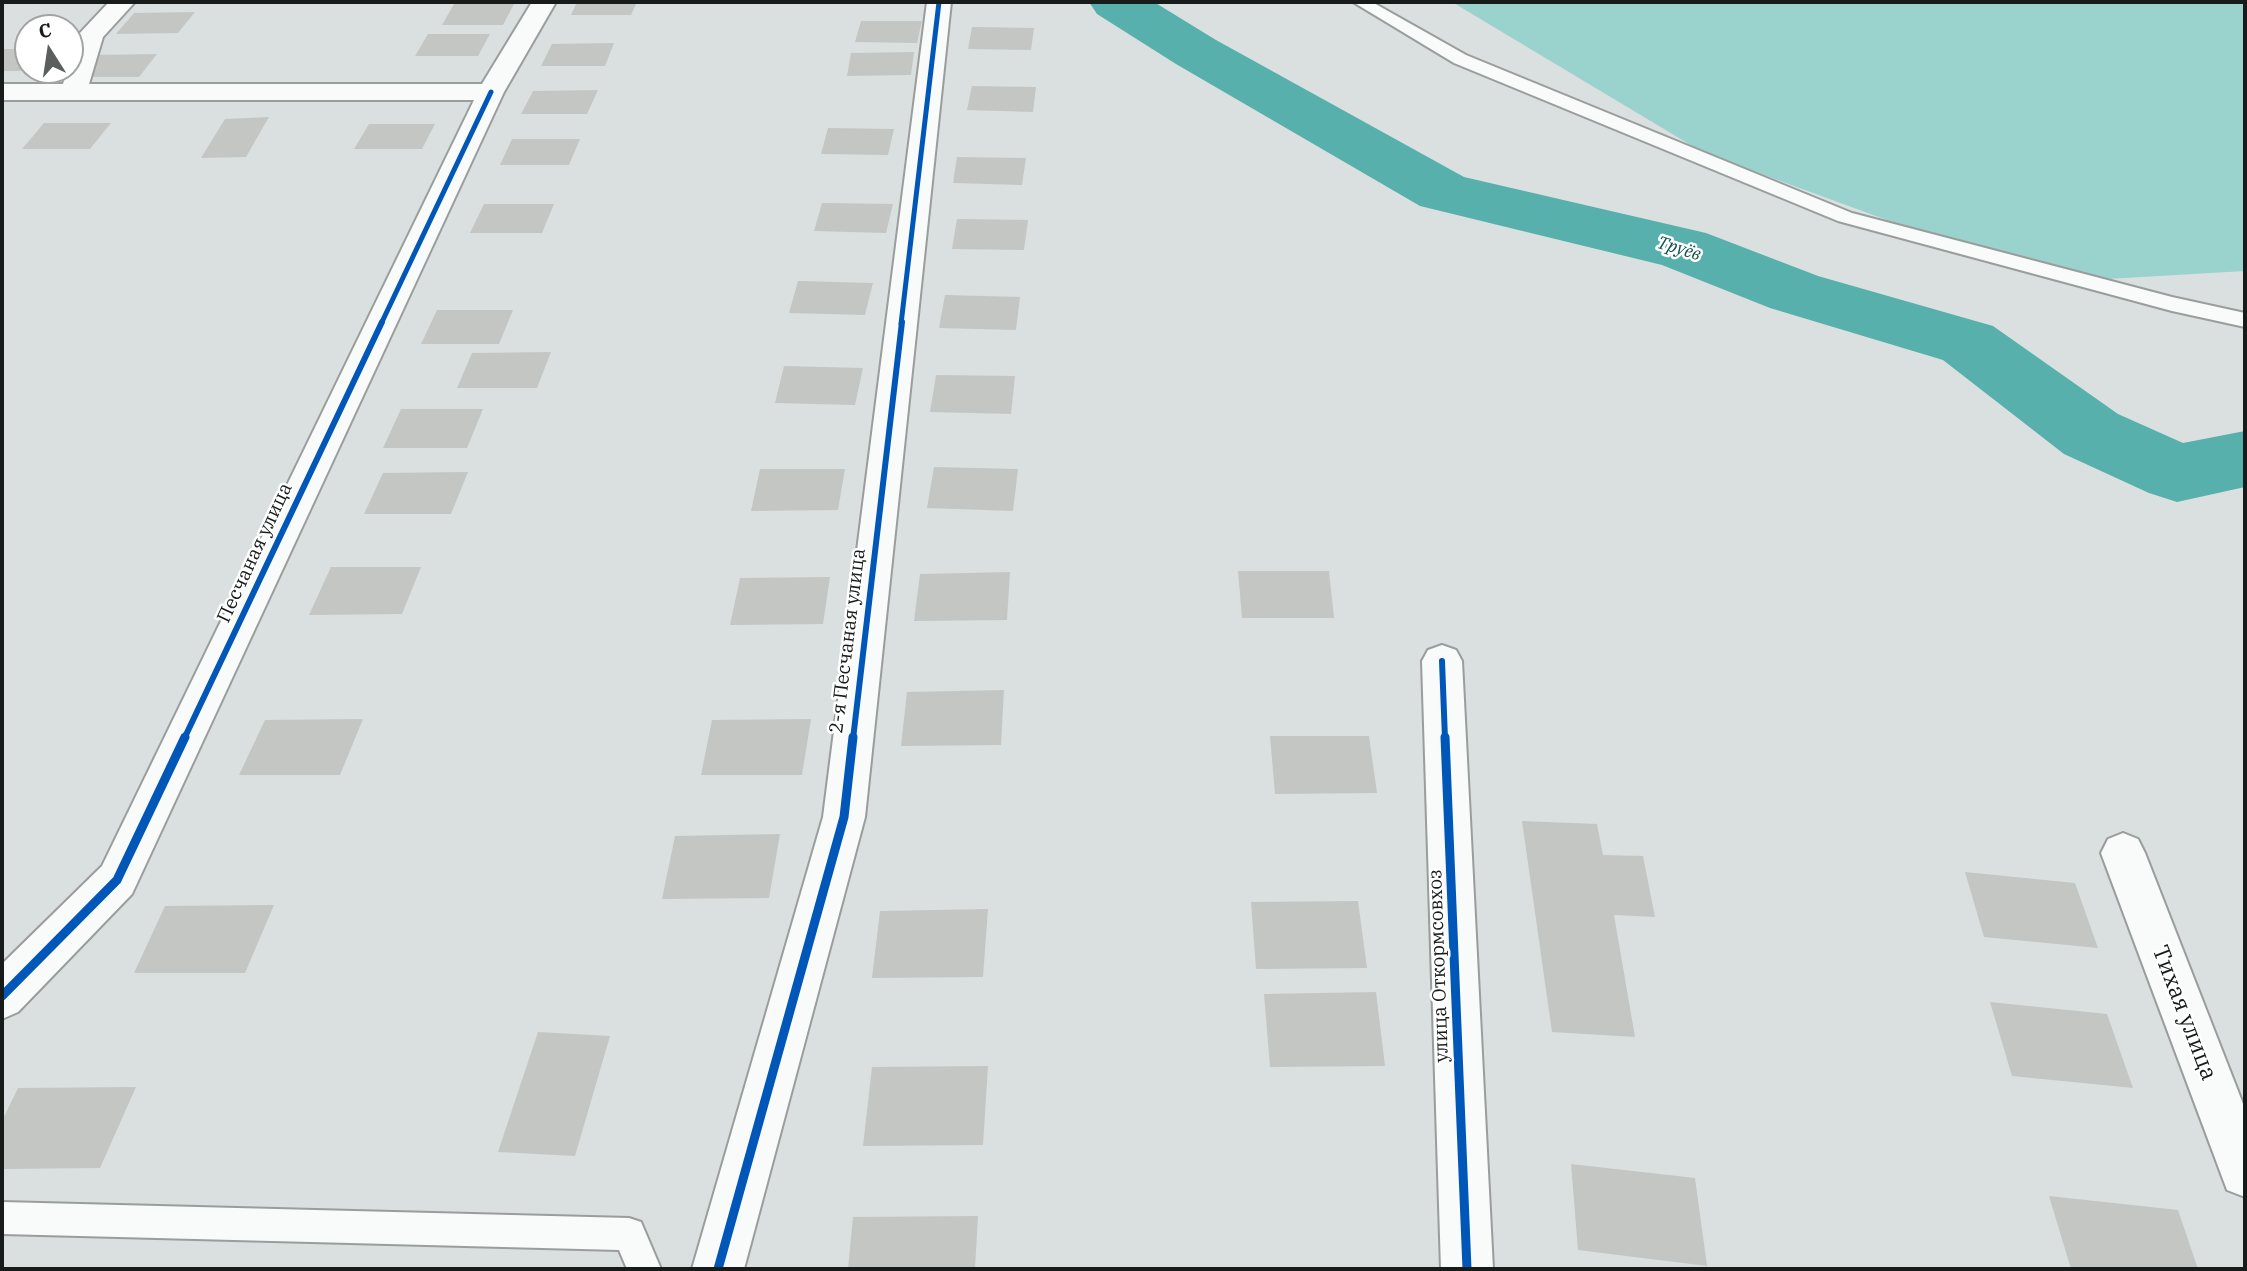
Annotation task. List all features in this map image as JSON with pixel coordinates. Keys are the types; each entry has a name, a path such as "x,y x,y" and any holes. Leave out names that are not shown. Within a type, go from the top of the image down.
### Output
{"street":[{"path":"74,91 91,35 123,2"},
{"name":"Песчаная улица","path":"2,996 117,880 491,92 544,2"},
{"name":"2-я Песчаная улица","path":"718,1269 844,817 939,2"},
{"path":"2,92 491,92"},
{"name":"улица Откормсовхоз","path":"1442,661 1467,1269"},
{"name":"Тихая улица","path":"2123,853 2245,1172"}],"lane":[{"path":"1361,2 1460,59 1845,217 2172,304 2245,320"},
{"path":"2,1218 629,1234 644,1269"}],"shaded area":[{"path":"1452,2 2245,2 2245,271 2056,282 1704,153"}],"building":[{"path":"577,2 637,2 631,15 571,15"},
{"path":"454,4 514,4 503,25 442,25"},
{"path":"195,12 178,33 116,34 134,13"},
{"path":"861,21 922,21 917,43 855,42"},
{"path":"972,27 1034,28 1031,50 968,49"},
{"path":"428,34 490,34 478,56 415,56"},
{"path":"614,43 605,66 541,66 552,44"},
{"path":"2,49 14,49 14,71 2,71"},
{"path":"914,52 911,75 847,76 851,53"},
{"path":"157,54 139,77 84,77 84,67 94,55"},
{"path":"972,86 1036,87 1033,112 967,110"},
{"path":"598,90 587,114 521,114 533,91"},
{"path":"269,117 246,157 201,158 225,119"},
{"path":"44,123 111,123 90,149 22,149"},
{"path":"369,124 435,124 422,149 354,149"},
{"path":"828,128 894,129 888,155 821,154"},
{"path":"512,139 580,139 569,165 500,165"},
{"path":"957,157 1026,158 1022,185 953,183"},
{"path":"822,203 893,204 886,233 814,231"},
{"path":"484,204 554,204 542,233 470,233"},
{"path":"957,219 1028,220 1024,250 952,249"},
{"path":"798,281 873,283 865,315 789,313"},
{"path":"945,295 1020,297 1016,330 939,328"},
{"path":"437,310 513,310 499,344 421,344"},
{"path":"551,352 537,388 457,388 472,353"},
{"path":"784,366 863,368 855,405 775,403"},
{"path":"936,375 1015,376 1011,414 930,412"},
{"path":"401,409 483,409 467,448 383,448"},
{"path":"934,467 1018,469 1013,511 927,508"},
{"path":"760,469 845,469 838,510 751,511"},
{"path":"468,472 451,514 364,514 383,473"},
{"path":"331,567 421,567 402,614 309,615"},
{"path":"1238,571 1329,571 1334,618 1242,618"},
{"path":"1010,572 1007,620 914,621 920,574"},
{"path":"830,577 823,624 730,625 740,578"},
{"path":"1004,690 1001,745 901,746 907,692"},
{"path":"363,719 340,775 239,775 265,720"},
{"path":"811,719 802,775 701,775 712,720"},
{"path":"1270,736 1369,736 1377,793 1275,794"},
{"path":"1522,821 1597,824 1603,855 1643,856 1655,917 1614,915 1635,1037 1552,1032"},
{"path":"780,834 769,898 662,899 675,836"},
{"path":"1965,872 2075,883 2098,948 1984,937"},
{"path":"1358,901 1367,968 1256,969 1251,902"},
{"path":"274,905 245,973 134,973 165,906"},
{"path":"988,909 983,977 872,978 880,911"},
{"path":"1376,992 1385,1066 1270,1067 1264,994"},
{"path":"1990,1002 2107,1014 2133,1088 2012,1076"},
{"path":"538,1032 610,1036 575,1156 498,1152"},
{"path":"988,1066 983,1145 863,1146 872,1067"},
{"path":"136,1087 100,1168 2,1169 2,1121 18,1088"},
{"path":"1571,1164 1695,1178 1707,1266 1578,1250"},
{"path":"2049,1196 2178,1210 2198,1269 2071,1269"},
{"path":"978,1216 975,1269 848,1269 853,1217"}],"waterway":[{"name":"Труёв","path":"1116,2 1196,52 1443,192 1682,248 1794,292 1968,343 2091,434 2177,473 2245,459"}],"cycle path":[{"path":"718,1269 844,817 939,2"},
{"path":"2,996 117,880 491,92"},
{"path":"1442,661 1467,1269"}]}
